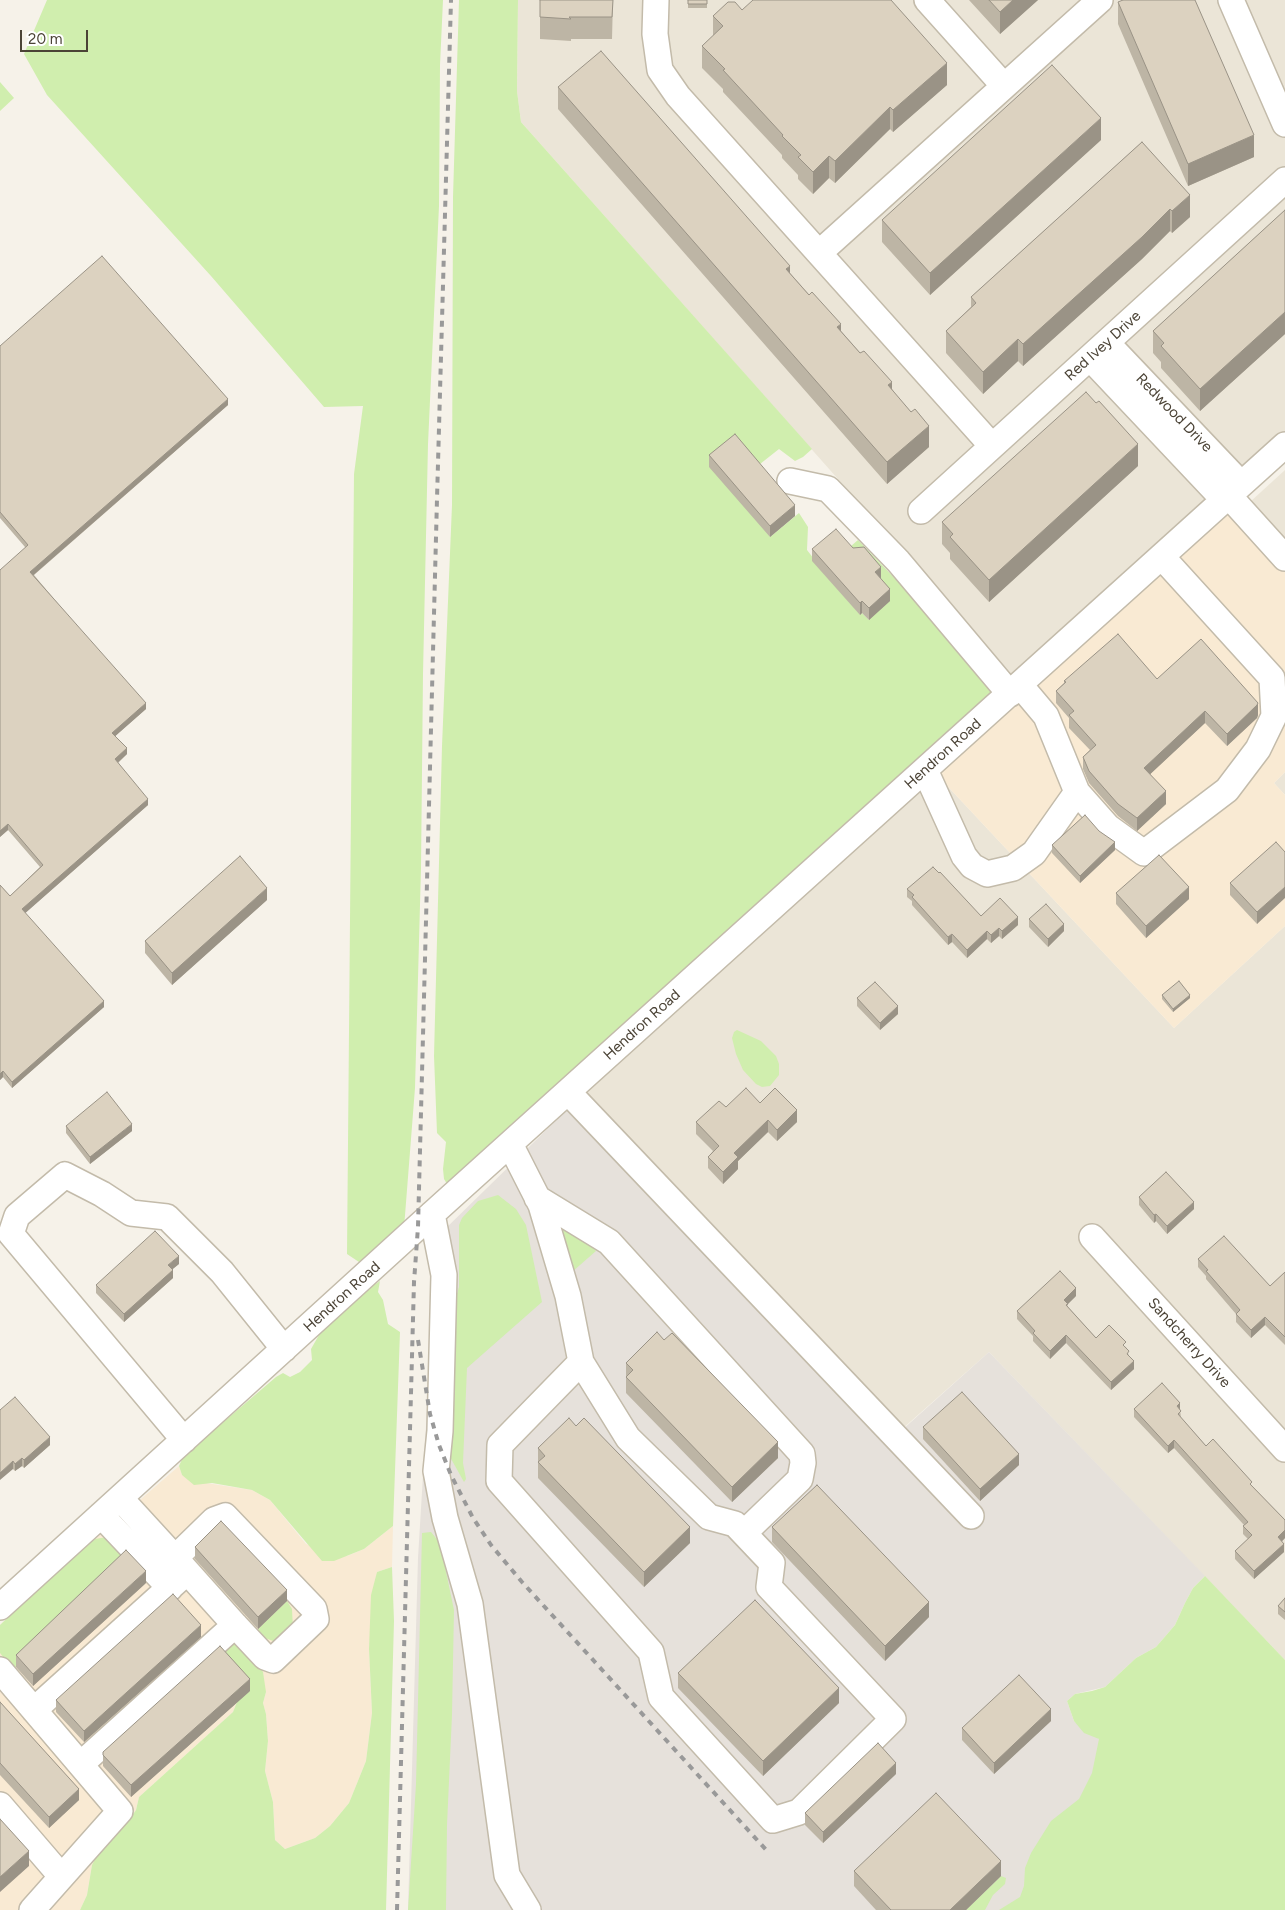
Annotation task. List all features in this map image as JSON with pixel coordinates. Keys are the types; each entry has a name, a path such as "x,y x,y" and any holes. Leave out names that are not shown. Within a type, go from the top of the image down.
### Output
{"street":[{"path":"656,0 656,34 660,70 678,96 992,446"},
{"path":"928,0 1004,86"},
{"path":"819,253 1100,0"},
{"path":"1231,0 1285,124"},
{"name":"Red Ivey Drive","path":"921,511 1285,180"},
{"name":"Redwood Drive","path":"1098,350 1232,493 1285,558"},
{"name":"Hendron Road","path":"0,1607 432,1214 1285,445"},
{"path":"790,481 828,489 898,561 1015,689 1046,716 1077,792 1108,827 1144,853 1227,790 1258,749 1274,716 1272,678 1162,557"},
{"path":"925,770 964,856 972,866 986,874 1012,868 1034,853 1077,792"},
{"path":"568,1092 971,1516"},
{"path":"510,1144 541,1205 568,1296 581,1362 628,1438 709,1517 735,1524 744,1533 772,1563 769,1587 893,1719 799,1812 773,1820 661,1697 651,1652 499,1481 500,1445 581,1362"},
{"path":"184,1440 11,1234 17,1216 65,1175 102,1194 131,1213 167,1217 222,1272 284,1350"},
{"path":"537,1198 609,1242 802,1454 803,1464 800,1479 744,1533"},
{"path":"432,1214 444,1275 440,1431 436,1471 445,1518 470,1604 507,1875 528,1910"},
{"name":"Sandcherry Drive","path":"1092,1237 1285,1449"},
{"path":"120,1498 177,1573"},
{"path":"34,1710 177,1573 214,1520 225,1516 314,1609 316,1619 273,1660 265,1657 235,1625 177,1573 101,1515"},
{"path":"81,1764 235,1625"},
{"path":"0,1670 120,1811 32,1910"},
{"path":"0,1805 61,1876"}],"shaded area":[{"path":"518,0 1285,0 1285,445 1020,684 521,122 517,91"},
{"path":"1285,470 1285,541 1250,502"},
{"path":"1246,497 1285,541 1285,772 1274,783 1285,795 1285,926 1174,1028 937,775"},
{"path":"1285,772 1285,795 1274,783"},
{"path":"937,775 1174,1028 1285,926 1285,1660 989,1352 901,1430 578,1099"},
{"path":"578,1099 902,1430 989,1352 1205,1576 1193,1588 1175,1625 1156,1647 1136,1658 1105,1687 1075,1694 1067,1701 1074,1721 1099,1739 1206,1910 408,1910 418,1558 434,1293 443,1231"},
{"path":"179,1466 182,1475 206,1483 252,1490 270,1500 306,1544 347,1556 364,1549 393,1526 392,1567 377,1572 369,1649 372,1713 366,1761 349,1803 330,1826 315,1838 285,1849 275,1840 273,1802 265,1771 268,1741 266,1714 263,1703 266,1692 237,1702 233,1712 139,1797 136,1810 92,1865 87,1895 80,1910 0,1910 0,1625 62,1565"}],"green space":[{"path":"47,0 443,0 440,65 439,206 428,444 421,868 415,1088 404,1228 362,1264 347,1254 354,474 363,406 324,407 211,276 47,95 24,54"},
{"path":"459,0 518,0 517,91 521,122 812,449 795,461 779,449 755,468 770,537 799,513 808,527 807,550 814,559 813,561 860,614 862,613 869,620 875,584 881,578 863,566 851,546 858,540 1001,689 447,1184 444,1179 443,1169 446,1142 437,1133 434,1056 442,746 452,505 453,197"},
{"path":"0,82 14,98 0,111"},
{"path":"737,1030 761,1041 776,1056 779,1064 779,1075 770,1086 762,1087 756,1084 743,1070 732,1038"},
{"path":"498,1195 516,1209 526,1225 542,1302 467,1368 463,1463 466,1479 464,1482 445,1448 453,1307 459,1287 459,1225 462,1218 478,1201"},
{"path":"561,1221 586,1240 596,1251 564,1279 559,1255"},
{"path":"380,1281 378,1292 383,1300 388,1324 400,1332 393,1526 364,1549 334,1561 322,1561 270,1500 252,1490 212,1483 194,1485 182,1475 179,1466 183,1457 276,1377 283,1373 290,1377 300,1372 312,1360 311,1349 319,1335 365,1291"},
{"path":"431,1532 440,1543 454,1610 446,1910 408,1910 416,1784 422,1533"},
{"path":"107,1537 130,1558 16,1667 12,1668 0,1653 0,1625 62,1565 95,1539"},
{"path":"392,1567 394,1621 386,1910 80,1910 87,1895 92,1865 104,1842 115,1836 127,1823 136,1810 139,1797 233,1712 237,1702 219,1661 230,1639 254,1656 263,1672 266,1692 263,1703 266,1714 268,1741 265,1771 273,1802 275,1840 285,1849 315,1838 330,1826 349,1803 366,1761 372,1713 369,1649 371,1595 377,1572"},
{"path":"1205,1576 1285,1660 1285,1910 999,1910 1020,1897 1024,1886 1025,1868 1031,1853 1051,1821 1079,1799 1092,1773 1099,1739 1084,1733 1074,1721 1067,1701 1075,1694 1105,1687 1136,1658 1156,1647 1175,1625 1193,1588"},
{"path":"287,1601 292,1609 293,1629 276,1642 262,1637 257,1630"},
{"path":"1001,1876 1006,1878 1005,1884 993,1895 985,1910 966,1910"}],"building":[{"path":"540,0 613,0 612,17 569,17 571,19 540,17"},
{"path":"688,0 707,0 707,4 688,4"},
{"path":"753,0 891,0 947,63 893,110 890,107 835,161 829,156 813,172 798,157 801,155 723,70 725,69 702,46 723,26 713,16 728,2 735,2 742,10"},
{"path":"989,0 1013,0 1000,12"},
{"path":"1123,0 1195,0 1254,135 1188,164 1118,2"},
{"path":"601,51 790,266 786,269 809,295 812,292 841,324 837,327 860,353 864,351 892,382 888,385 911,412 915,409 929,426 887,462 558,87"},
{"path":"1052,65 1101,118 930,273 882,220"},
{"path":"1142,142 1190,195 1172,211 1170,209 1142,237 1023,344 1018,339 983,372 946,331 976,303 971,297"},
{"path":"1285,210 1285,312 1200,389 1161,346 1164,343 1153,331"},
{"path":"102,256 228,399 30,572 146,703 112,733 127,748 115,759 148,799 22,909 104,1001 12,1082 3,1071 0,1074 0,885 10,896 43,865 8,824 0,831 0,570 28,545 0,512 0,346"},
{"path":"1086,392 1096,403 1099,401 1138,444 989,580 950,537 953,534 942,522"},
{"path":"735,434 795,505 770,526 709,455"},
{"path":"836,529 853,548 864,547 881,567 875,572 890,589 869,608 862,601 860,603 812,549"},
{"path":"1118,634 1157,679 1201,639 1258,703 1227,734 1205,711 1144,768 1166,791 1137,818 1118,804 1089,771 1083,757 1096,745 1069,715 1074,711 1056,691 1066,682 1064,681"},
{"path":"1085,815 1099,831 1115,842 1080,876 1052,845"},
{"path":"1276,842 1285,852 1285,887 1257,912 1230,883"},
{"path":"1159,855 1189,887 1146,926 1116,893"},
{"path":"240,856 267,888 172,973 145,941"},
{"path":"933,867 940,872 981,916 1000,898 1018,917 1002,931 999,928 991,935 987,931 967,950 952,934 948,937 907,889"},
{"path":"1046,904 1064,924 1048,939 1029,919"},
{"path":"1179,981 1190,995 1173,1009 1162,995"},
{"path":"875,982 898,1006 880,1023 857,998"},
{"path":"746,1088 760,1103 775,1088 797,1110 777,1130 768,1120 734,1153 738,1157 723,1172 708,1157 719,1146 696,1122 719,1101 726,1107"},
{"path":"107,1092 132,1124 90,1157 66,1126"},
{"path":"1166,1172 1194,1202 1167,1226 1156,1214 1154,1215 1139,1197"},
{"path":"155,1231 179,1256 168,1265 173,1270 124,1314 96,1285"},
{"path":"1224,1236 1270,1286 1285,1272 1285,1337 1265,1317 1251,1330 1236,1314 1240,1310 1198,1259"},
{"path":"1060,1271 1076,1288 1064,1300 1068,1304 1066,1305 1096,1338 1109,1325 1126,1342 1123,1345 1129,1351 1127,1354 1134,1361 1111,1382 1066,1335 1050,1351 1033,1333 1035,1331 1017,1311"},
{"path":"657,1332 664,1340 672,1333 778,1442 732,1487 626,1377 633,1370 626,1363"},
{"path":"1162,1383 1180,1403 1177,1406 1181,1411 1178,1414 1206,1446 1213,1439 1252,1482 1250,1484 1285,1520 1285,1530 1278,1537 1284,1544 1254,1571 1235,1551 1252,1535 1243,1526 1248,1522 1174,1440 1168,1446 1134,1409"},
{"path":"962,1392 1019,1454 980,1489 923,1427"},
{"path":"15,1397 50,1437 24,1460 22,1458 15,1464 13,1461 0,1473 0,1410"},
{"path":"569,1418 576,1426 584,1418 690,1527 644,1572 538,1462 545,1456 538,1448"},
{"path":"817,1485 929,1602 885,1646 772,1527"},
{"path":"221,1521 287,1590 258,1617 195,1547"},
{"path":"126,1550 146,1571 33,1674 16,1655"},
{"path":"173,1594 201,1625 84,1731 56,1700"},
{"path":"1285,1598 1285,1612 1278,1606"},
{"path":"755,1600 839,1688 763,1761 678,1673"},
{"path":"220,1646 250,1679 131,1785 103,1755 103,1752"},
{"path":"1019,1675 1051,1709 994,1763 962,1728"},
{"path":"0,1702 79,1789 49,1817 0,1763"},
{"path":"878,1743 896,1763 823,1832 805,1813"},
{"path":"936,1793 1001,1861 950,1910 891,1910 854,1871"},
{"path":"0,1819 29,1851 0,1877"}],"railway":[{"path":"397,1910 414,1282 418,1227 451,0"},
{"path":"418,1340 430,1414 439,1445 451,1475 473,1518 491,1545 522,1582 769,1853"}]}
